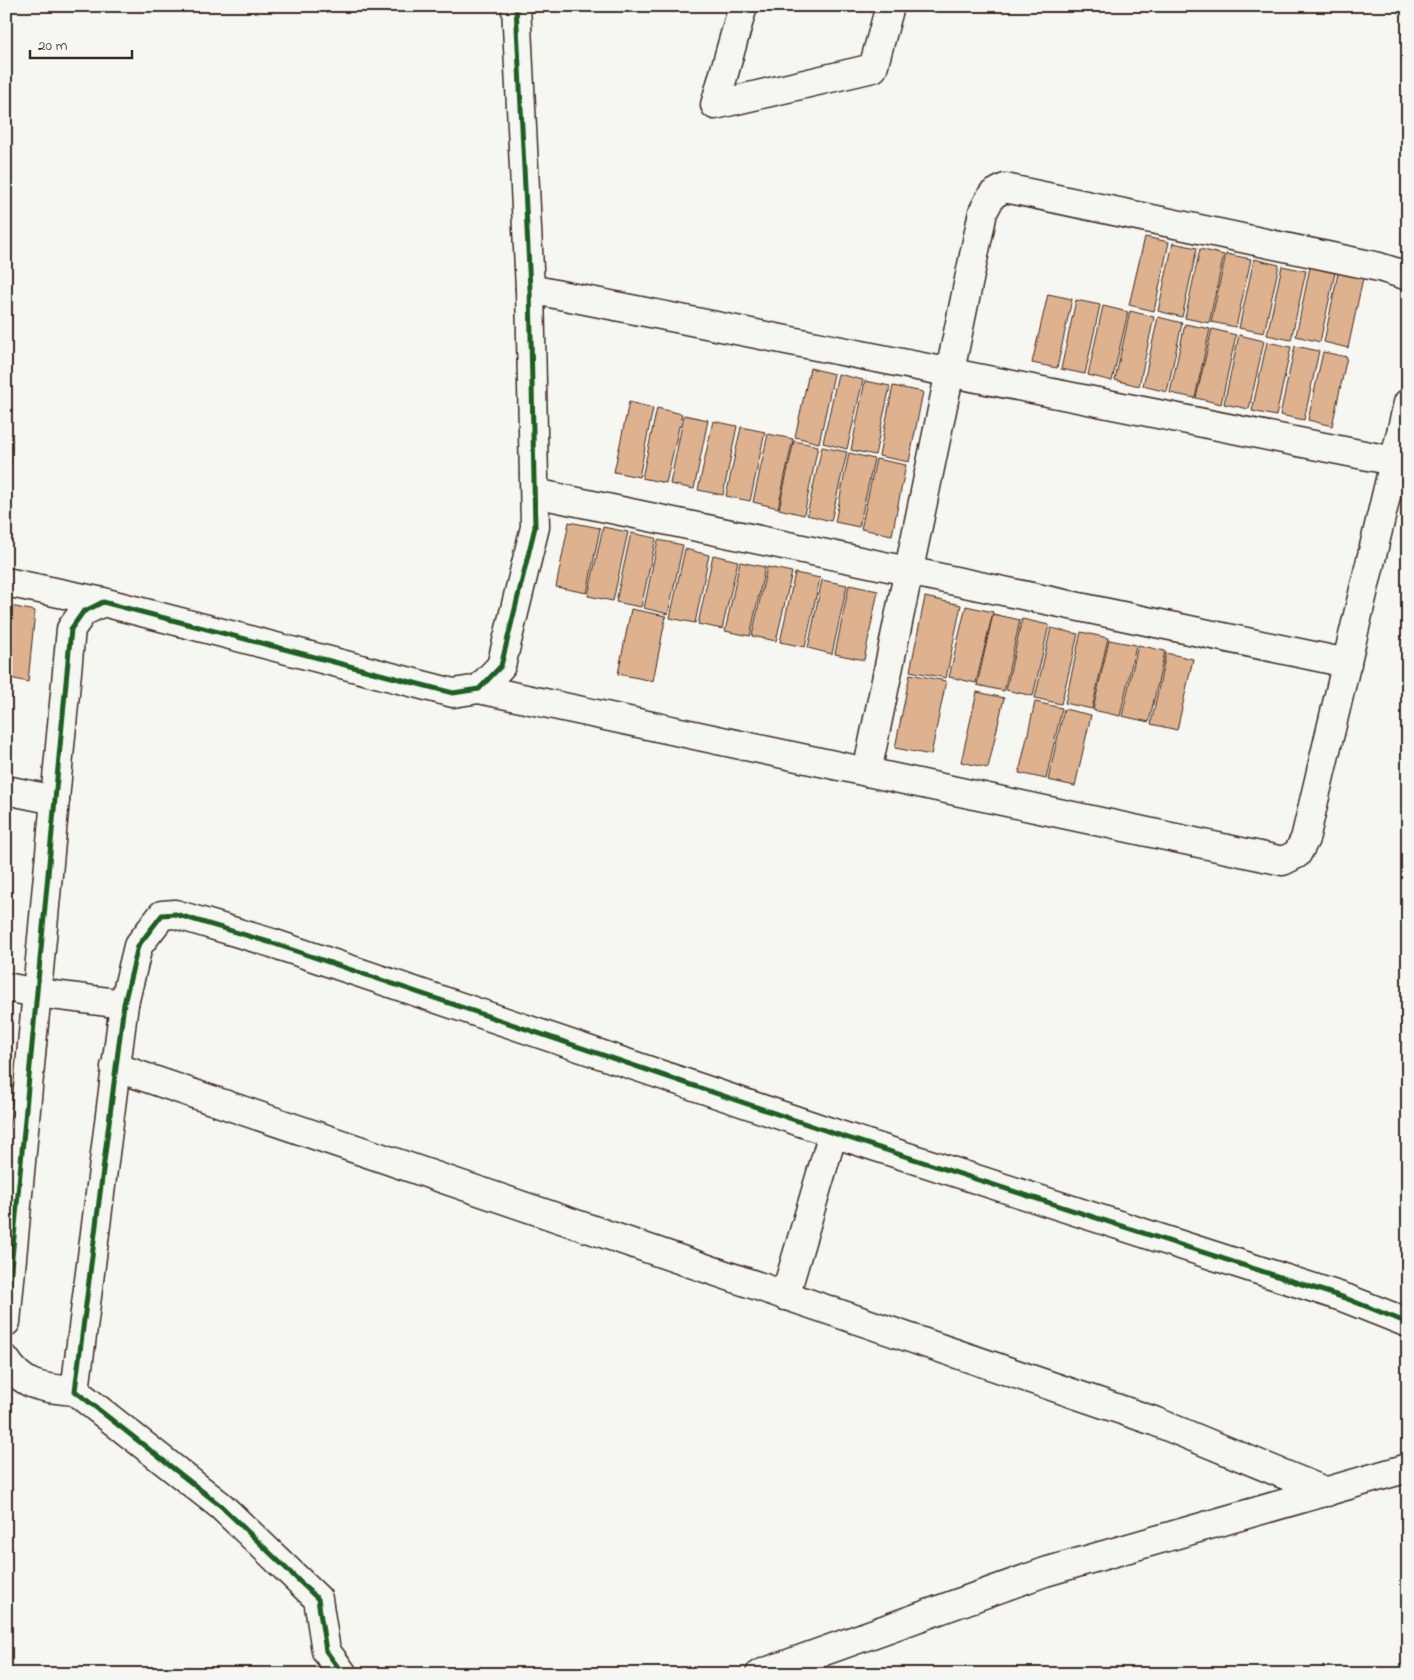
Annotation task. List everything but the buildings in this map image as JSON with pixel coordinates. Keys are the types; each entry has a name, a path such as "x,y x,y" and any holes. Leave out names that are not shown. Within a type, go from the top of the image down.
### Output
{"street":[{"path":"479,689 501,666 535,527 530,289 516,6"},
{"path":"743,6 716,105 873,68 890,6"},
{"path":"867,772 983,212 992,195 1005,188 1370,265 1408,276"},
{"path":"530,289 1394,461"},
{"path":"6,582 103,602 453,693 479,689 1283,861 1297,854 1305,839 1408,403"},
{"path":"535,493 1347,663"},
{"path":"7,1307 71,629 82,612 103,602"},
{"path":"6,790 55,800"},
{"path":"75,1391 124,1004 138,946 162,915 175,914 272,943 833,1133 1345,1298 1408,1323"},
{"path":"6,987 37,993 124,1004"},
{"path":"115,1067 1154,1421 1327,1492"},
{"path":"785,1296 833,1133"},
{"path":"6,1360 16,1376 40,1388 75,1391 221,1506 318,1599 326,1651 343,1674"},
{"path":"760,1674 1046,1572 1408,1468"}],"cycle path":[{"path":"6,1322 71,629 83,612 103,602 453,693 479,689 501,666 535,527 530,289 516,6"},
{"path":"343,1674 326,1651 318,1599 221,1506 75,1391 124,1004 138,946 162,915 175,914 272,943 833,1133 1345,1298 1408,1323"}]}
